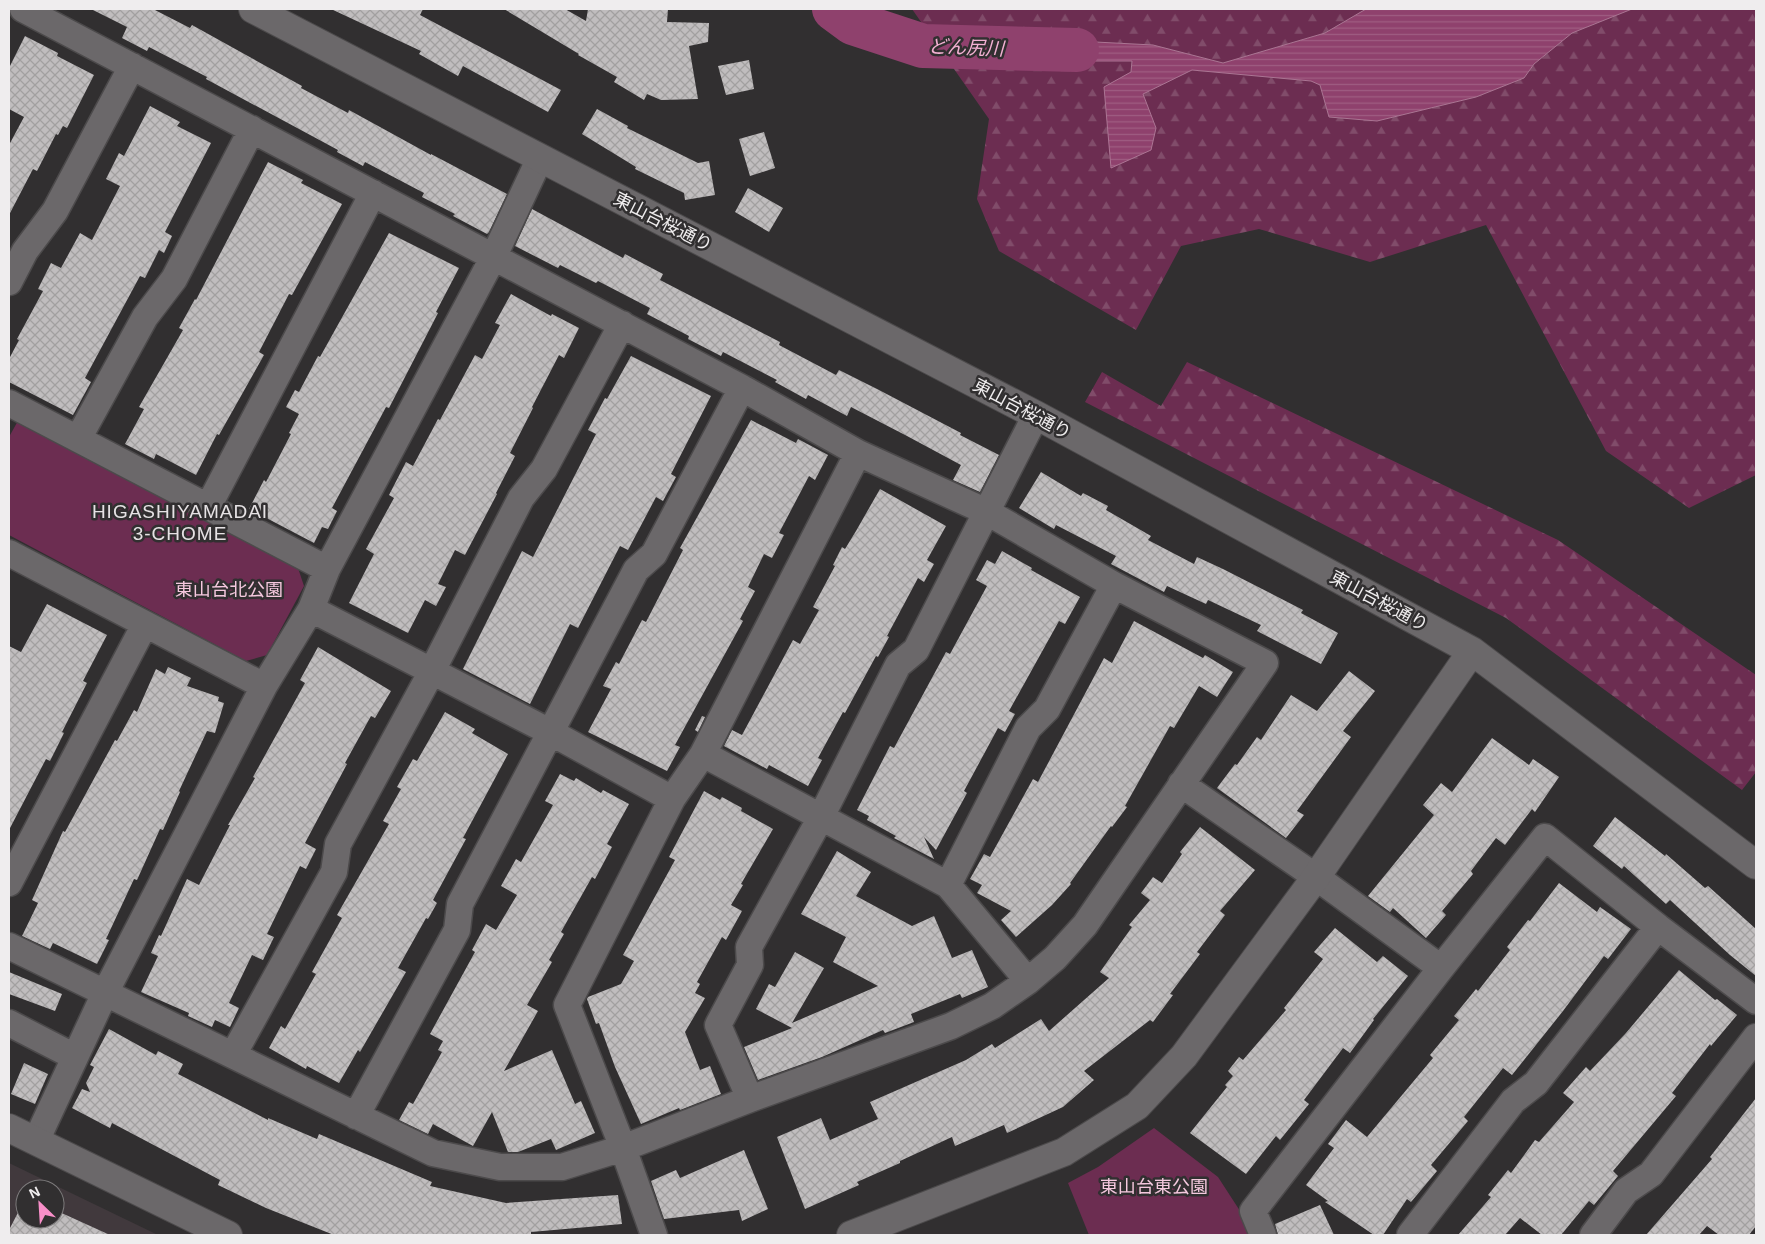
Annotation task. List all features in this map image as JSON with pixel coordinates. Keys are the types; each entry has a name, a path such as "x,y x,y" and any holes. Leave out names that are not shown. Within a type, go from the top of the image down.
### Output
{"street":[{"path":"9,946 433,1153 500,1167 562,1167 623,1148 750,1099 951,1026 992,1006 1028,981 1055,958 1085,924 1265,663 1114,585 987,512 858,453 622,324 23,9"},
{"name":"東山台桜通り","path":"253,9 1036,415 1472,651 1756,865"},
{"path":"9,282 25,251 55,211 132,66"},
{"path":"78,439 145,317 174,279 252,129"},
{"path":"36,1141 105,992 264,686 312,609 327,569 494,256 540,158"},
{"path":"208,507 373,193"},
{"path":"233,1055 334,872 338,844 432,671 521,498 544,469 622,324"},
{"path":"356,1116 457,930 460,904 550,732 636,570 654,554 742,388"},
{"path":"9,403 327,569"},
{"path":"750,1099 718,1025 750,965 749,946 821,817 898,665 916,650 1036,415"},
{"path":"654,1235 623,1148 567,1005 672,799 703,754 858,453"},
{"path":"11,561 145,624 264,686"},
{"path":"948,885 1028,728 1047,709 1114,585"},
{"path":"312,609 550,732 672,799"},
{"path":"9,883 145,624"},
{"path":"851,1235 1064,1152 1137,1106 1184,1056 1316,878 1472,651"},
{"path":"703,754 948,885 1028,981"},
{"path":"1181,784 1441,968"},
{"path":"1263,1235 1253,1211 1545,837 1658,927 1756,1001"},
{"path":"1410,1235 1513,1101 1536,1083 1658,927"},
{"path":"9,1023 75,1057"},
{"path":"1593,1235 1626,1191 1651,1174 1756,1037"},
{"path":"9,1128 228,1235"}],"shaded area":[{"path":"1366,9 1632,9 1572,33 1534,64 1524,78 1476,97 1377,121 1329,117 1320,85 1311,81 1192,70 1143,94 1156,128 1151,150 1111,168 1104,87 1131,72 1132,61 1079,61 1076,41 1153,45 1223,63 1325,33"},
{"path":"9,1163 42,1179 15,1179 15,1229 65,1229 65,1190 158,1235 9,1235"}],"green space":[{"path":"912,9 1366,9 1325,33 1223,63 1153,45 1076,41 1079,61 1132,60 1131,72 1156,128 1142,94 1192,70 1311,81 1320,85 1329,117 1377,121 1476,97 1524,78 1534,64 1572,33 1632,9 1756,9 1756,475 1689,508 1606,451 1486,225 1370,262 1259,229 1181,246 1136,330 999,251 977,199 989,119"},
{"path":"1187,362 1558,540 1756,675 1756,772 1742,790 1506,618 1085,402 1102,372 1161,406"},
{"name":"東山台北公園","path":"19,419 296,562 304,586 267,655 246,661 9,535 9,437"},
{"name":"東山台東公園","path":"1154,1128 1218,1177 1242,1214 1251,1235 1089,1235 1068,1183 1098,1167"}],"building":[{"path":"91,9 153,9 190,28 192,25 302,86 301,88 348,113 349,110 507,194 489,232 487,234 453,216 455,214 422,197 424,193 365,162 363,166 337,152 338,150 206,79 207,77 149,47 147,51 122,38 127,27"},
{"path":"331,9 423,9 420,15 561,90 548,112 463,66 458,76 419,54 421,51"},
{"path":"504,9 565,9 586,21 588,9 668,9 667,22 709,23 708,42 689,46 698,99 661,100 647,94 644,100 614,82 617,77"},
{"path":"25,36 58,53 57,56 94,75 67,128 63,126 58,135 56,134 37,171 33,169 9,215 9,145 24,117 9,109 9,68"},
{"path":"749,60 754,89 726,95 718,66"},
{"path":"150,106 180,122 177,126 211,143 165,232 172,236 164,253 159,250 145,278 140,276 85,378 91,382 73,415 9,382 9,359 19,340 17,339 43,291 38,289 51,263 61,268 80,233 92,240 120,186 106,179 119,153 124,156"},
{"path":"597,109 628,126 627,128 698,163 709,161 715,195 685,200 684,193 635,169 636,167 582,134"},
{"path":"764,132 775,168 750,176 739,139"},
{"path":"268,162 303,180 301,183 342,204 292,295 289,294 259,352 264,355 219,435 217,434 196,475 156,454 154,459 125,444 144,409 139,407 183,330 179,328 196,300"},
{"path":"748,188 783,208 769,232 735,212"},
{"path":"532,209 623,258 625,254 663,274 660,280 780,342 779,345 836,375 839,370 879,390 999,455 980,492 953,480 961,465 907,436 851,407 847,416 808,395 806,399 775,382 777,380 723,352 721,356 688,339 689,336 647,314 650,308 598,281 596,283 560,265 558,268 515,246"},
{"path":"389,233 459,268 389,408 386,407 332,508 337,511 328,529 322,527 314,543 249,509 264,480 266,482 291,434 289,433 299,414 286,407 295,390 299,392 318,356 320,357"},
{"path":"511,294 551,316 552,314 579,328 564,358 559,355 532,407 510,453 515,456 465,555 455,550 438,584 446,587 436,606 425,600 408,633 349,603 374,554 366,549 394,498 389,495 406,462 413,466 475,355 482,359 500,325 495,323"},
{"path":"631,356 711,396 671,474 676,477 663,501 656,497 628,550 620,546 578,628 570,624 530,704 463,669 522,551 533,557 596,434 588,430"},
{"path":"751,420 796,443 798,439 828,455 815,480 809,476 779,533 784,535 772,558 764,554 748,587 755,591 740,619 743,621 675,745 680,747 667,771 588,732 611,689 603,686 616,662 619,664 642,620 646,622 683,550 680,548"},
{"path":"1041,472 1081,496 1083,493 1108,506 1106,510 1151,536 1148,540 1194,564 1197,557 1223,569 1303,610 1301,613 1338,633 1321,664 1257,631 1261,625 1208,600 1206,604 1167,586 1164,592 1111,564 1116,556 1056,525 1054,529 1019,508"},
{"path":"880,489 946,526 927,560 934,564 924,582 918,578 878,657 876,656 818,758 822,760 808,786 769,765 767,769 724,746 732,730 742,735 793,640 800,644 819,610 813,607 835,566 833,565 842,547 845,549"},
{"path":"1002,551 1032,568 1031,570 1080,597 1065,624 1059,621 1009,711 1015,714 1005,732 998,728 964,791 967,793 936,850 924,837 934,859 894,838 896,836 867,820 869,816 857,810 890,746 894,748 946,652 950,654 987,586 976,580 987,560 995,564"},
{"path":"47,604 107,635 83,681 87,683 62,732 64,733 50,761 46,759 9,830 9,646 21,652"},
{"path":"1134,621 1203,658 1205,655 1233,672 1217,697 1199,686 1174,728 1170,726 1125,806 1127,807 1111,826 1071,884 1052,905 1016,937 1001,920 1011,911 977,893 982,885 970,879 984,854 990,857 1033,779 1038,782 1104,658 1112,663"},
{"path":"318,647 391,691 375,718 371,716 305,843 316,849 306,869 300,866 267,934 274,937 263,960 252,955 229,1003 239,1008 230,1027 215,1020 212,1027 188,1016 189,1013 141,992 158,956 151,953 159,935 161,936 187,879 199,885 230,825 228,825 255,778 253,777 305,683 300,680"},
{"path":"168,667 191,678 187,686 219,697 218,701 224,703 215,733 207,731 163,830 160,829 137,880 134,879 106,939 109,940 97,964 53,943 50,949 22,936 38,903 32,900 63,831 65,832 115,740 117,741 134,710 137,712 156,669 165,674"},
{"path":"1349,671 1375,691 1343,731 1351,737 1297,811 1304,815 1286,838 1217,788 1235,764 1237,765 1257,737 1261,740 1291,695 1317,711"},
{"path":"445,712 475,729 472,733 508,754 463,838 466,839 433,900 437,903 428,919 426,918 398,968 406,972 360,1052 358,1050 339,1083 307,1066 306,1069 269,1048 281,1026 285,1029 316,974 312,972 342,918 337,915 389,824 383,821 401,789 397,787 413,759 417,761"},
{"path":"702,716 705,717 698,732 695,730"},
{"path":"1492,738 1529,765 1533,759 1559,777 1535,812 1532,809 1505,845 1496,838 1471,871 1473,874 1442,911 1446,915 1426,938 1393,908 1390,912 1368,896 1434,815 1423,805 1441,783 1452,792"},
{"path":"560,774 574,781 576,778 601,793 603,790 629,804 607,844 612,847 595,879 592,877 561,932 564,934 549,960 552,962 527,1005 538,1011 504,1071 552,1050 575,1104 581,1101 595,1133 556,1150 551,1139 518,1152 508,1152 492,1112 473,1146 433,1124 428,1134 399,1120 409,1102 413,1104 442,1052 438,1050 443,1041 430,1034 475,952 472,950 486,924 496,930 517,895 501,886 516,859 521,862 553,805 545,801"},
{"path":"704,791 720,800 722,797 742,808 741,811 773,829 731,905 742,911 726,940 722,937 697,982 700,984 695,993 705,998 685,1032 700,1070 710,1066 721,1094 680,1110 679,1108 641,1124 615,1067 599,1023 596,1024 587,999 621,984 634,961 623,955 675,860 669,857"},
{"path":"1615,817 1665,856 1666,854 1705,888 1708,886 1756,929 1756,976 1670,900 1666,904 1624,866 1622,869 1593,846"},
{"path":"1200,827 1255,870 1220,911 1225,915 1197,952 1200,954 1170,994 1173,995 1153,1022 1150,1020 1084,1071 1094,1080 1063,1107 1007,1133 1004,1125 955,1146 952,1137 857,1182 859,1185 805,1209 777,1137 821,1118 830,1140 878,1119 870,1102 966,1060 992,1044 995,1048 1041,1019 1049,1031 1109,978 1100,972 1132,927 1129,925 1150,900 1141,893 1153,877 1162,883 1182,854 1180,852"},
{"path":"837,851 871,872 856,896 912,926 934,916 952,958 972,950 988,987 962,998 960,994 911,1014 914,1022 885,1033 883,1030 822,1057 758,1080 744,1047 792,1028 756,1009 769,984 775,987 795,952 824,968 792,1023 878,986 833,962 846,937 801,914"},
{"path":"1559,883 1597,912 1600,907 1631,929 1608,959 1604,956 1512,1075 1503,1068 1464,1117 1468,1121 1431,1165 1437,1171 1411,1202 1407,1199 1383,1235 1374,1235 1325,1202 1328,1201 1306,1185 1334,1148 1328,1144 1346,1120 1367,1137 1433,1058 1430,1055 1459,1020 1454,1016 1476,989 1478,991 1510,950 1507,947"},
{"path":"1335,928 1377,962 1383,956 1408,976 1373,1019 1350,1053 1343,1048 1304,1100 1309,1104 1280,1140 1276,1136 1246,1174 1190,1133 1227,1087 1225,1085 1233,1076 1228,1071 1239,1057 1243,1060 1286,1010 1284,1008 1323,959 1314,952"},
{"path":"1679,970 1715,1000 1717,999 1737,1015 1711,1046 1710,1044 1672,1093 1676,1096 1613,1171 1618,1176 1594,1205 1589,1201 1561,1235 1542,1235 1520,1218 1505,1235 1458,1235 1491,1197 1488,1195 1508,1170 1511,1173 1535,1140 1539,1142 1574,1102 1563,1093 1586,1067 1590,1071 1626,1033"},
{"path":"9,972 62,994 55,1011 9,994"},
{"path":"109,1029 156,1055 158,1051 183,1064 178,1074 268,1120 268,1118 317,1139 319,1134 432,1182 430,1186 506,1203 618,1195 622,1224 531,1232 531,1235 334,1235 266,1208 218,1185 220,1180 112,1123 110,1128 72,1108 82,1089 90,1092 86,1083 94,1067 90,1065"},
{"path":"24,1063 48,1074 35,1104 11,1094"},
{"path":"1756,1098 1756,1226 1749,1235 1719,1235 1707,1226 1699,1235 1646,1235 1712,1159 1710,1157"},
{"path":"744,1150 768,1209 742,1221 739,1210 664,1219 651,1181 676,1170 680,1178"},
{"path":"1320,1205 1334,1235 1278,1235 1275,1224"},
{"path":"65,1215 110,1235 9,1235 9,1230 15,1218 15,1229 65,1229"}],"waterway":[{"name":"どん尻川","path":"834,9 853,23 923,46 1077,50"}],"district":[{"name":"HIGASHIYAMADAI 3-CHOME","path":"180,522"}]}
